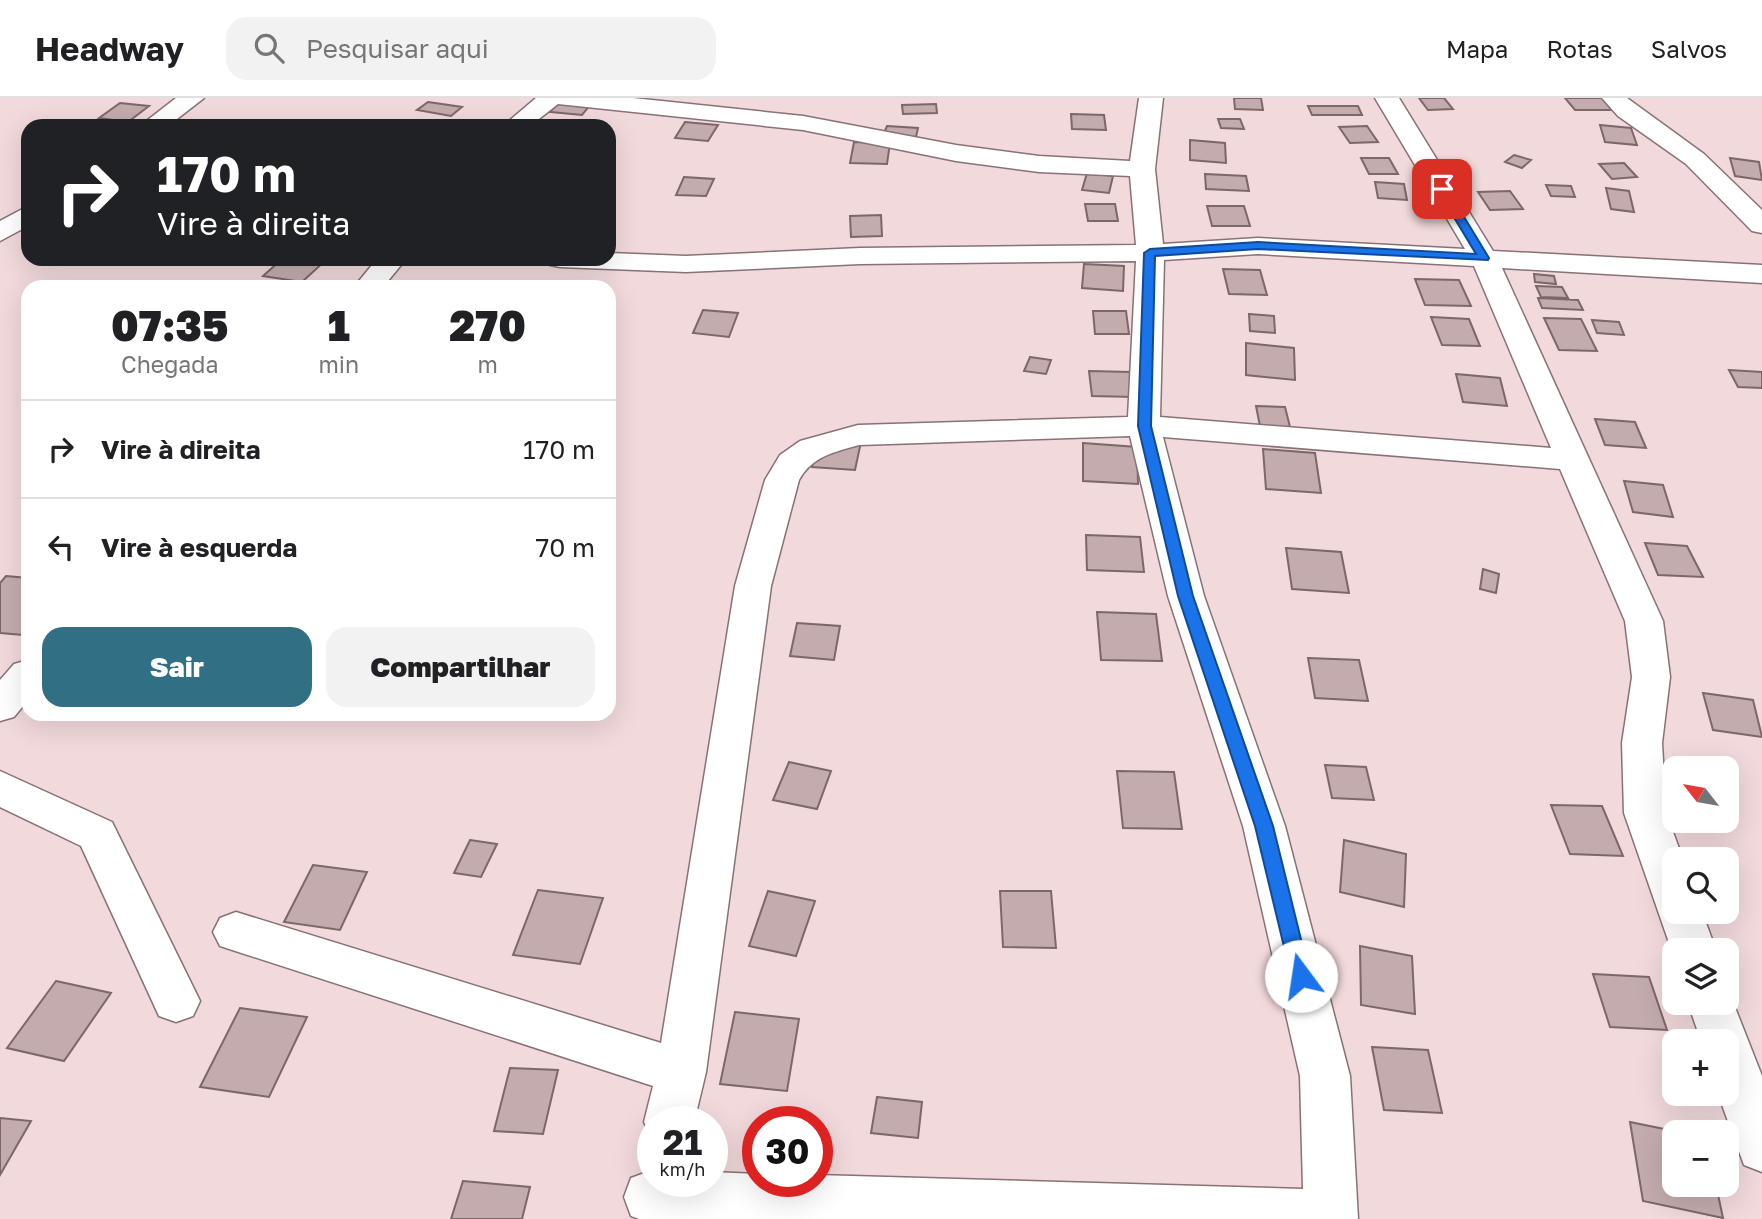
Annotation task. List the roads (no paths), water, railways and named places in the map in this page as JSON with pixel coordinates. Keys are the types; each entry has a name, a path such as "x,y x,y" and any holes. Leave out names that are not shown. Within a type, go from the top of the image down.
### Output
{"street":[{"path":"162,119 192,98"},
{"path":"524,119 551,98"},
{"path":"564,98 803,123 956,153 1027,163 1142,169"},
{"path":"649,1199 1331,1217 1325,1076 1264,826 1185,596 1144,426 1150,253 1148,209 1142,169 1151,98"},
{"path":"1387,98 1484,258 1644,621 1651,677 1642,743 1645,813 1662,861"},
{"path":"1614,98 1627,111 1695,159 1762,225"},
{"path":"0,233 21,219"},
{"path":"616,261 685,264 860,256 1150,253 1258,246 1762,274"},
{"path":"374,280 386,266"},
{"path":"673,1106 681,1072 754,586 782,480 792,462 812,448 858,435 1144,426 1573,460"},
{"path":"0,706 21,682"},
{"path":"0,788 96,834 176,1001"},
{"path":"236,932 681,1072"},
{"path":"1739,1081 1762,1147"}]}
